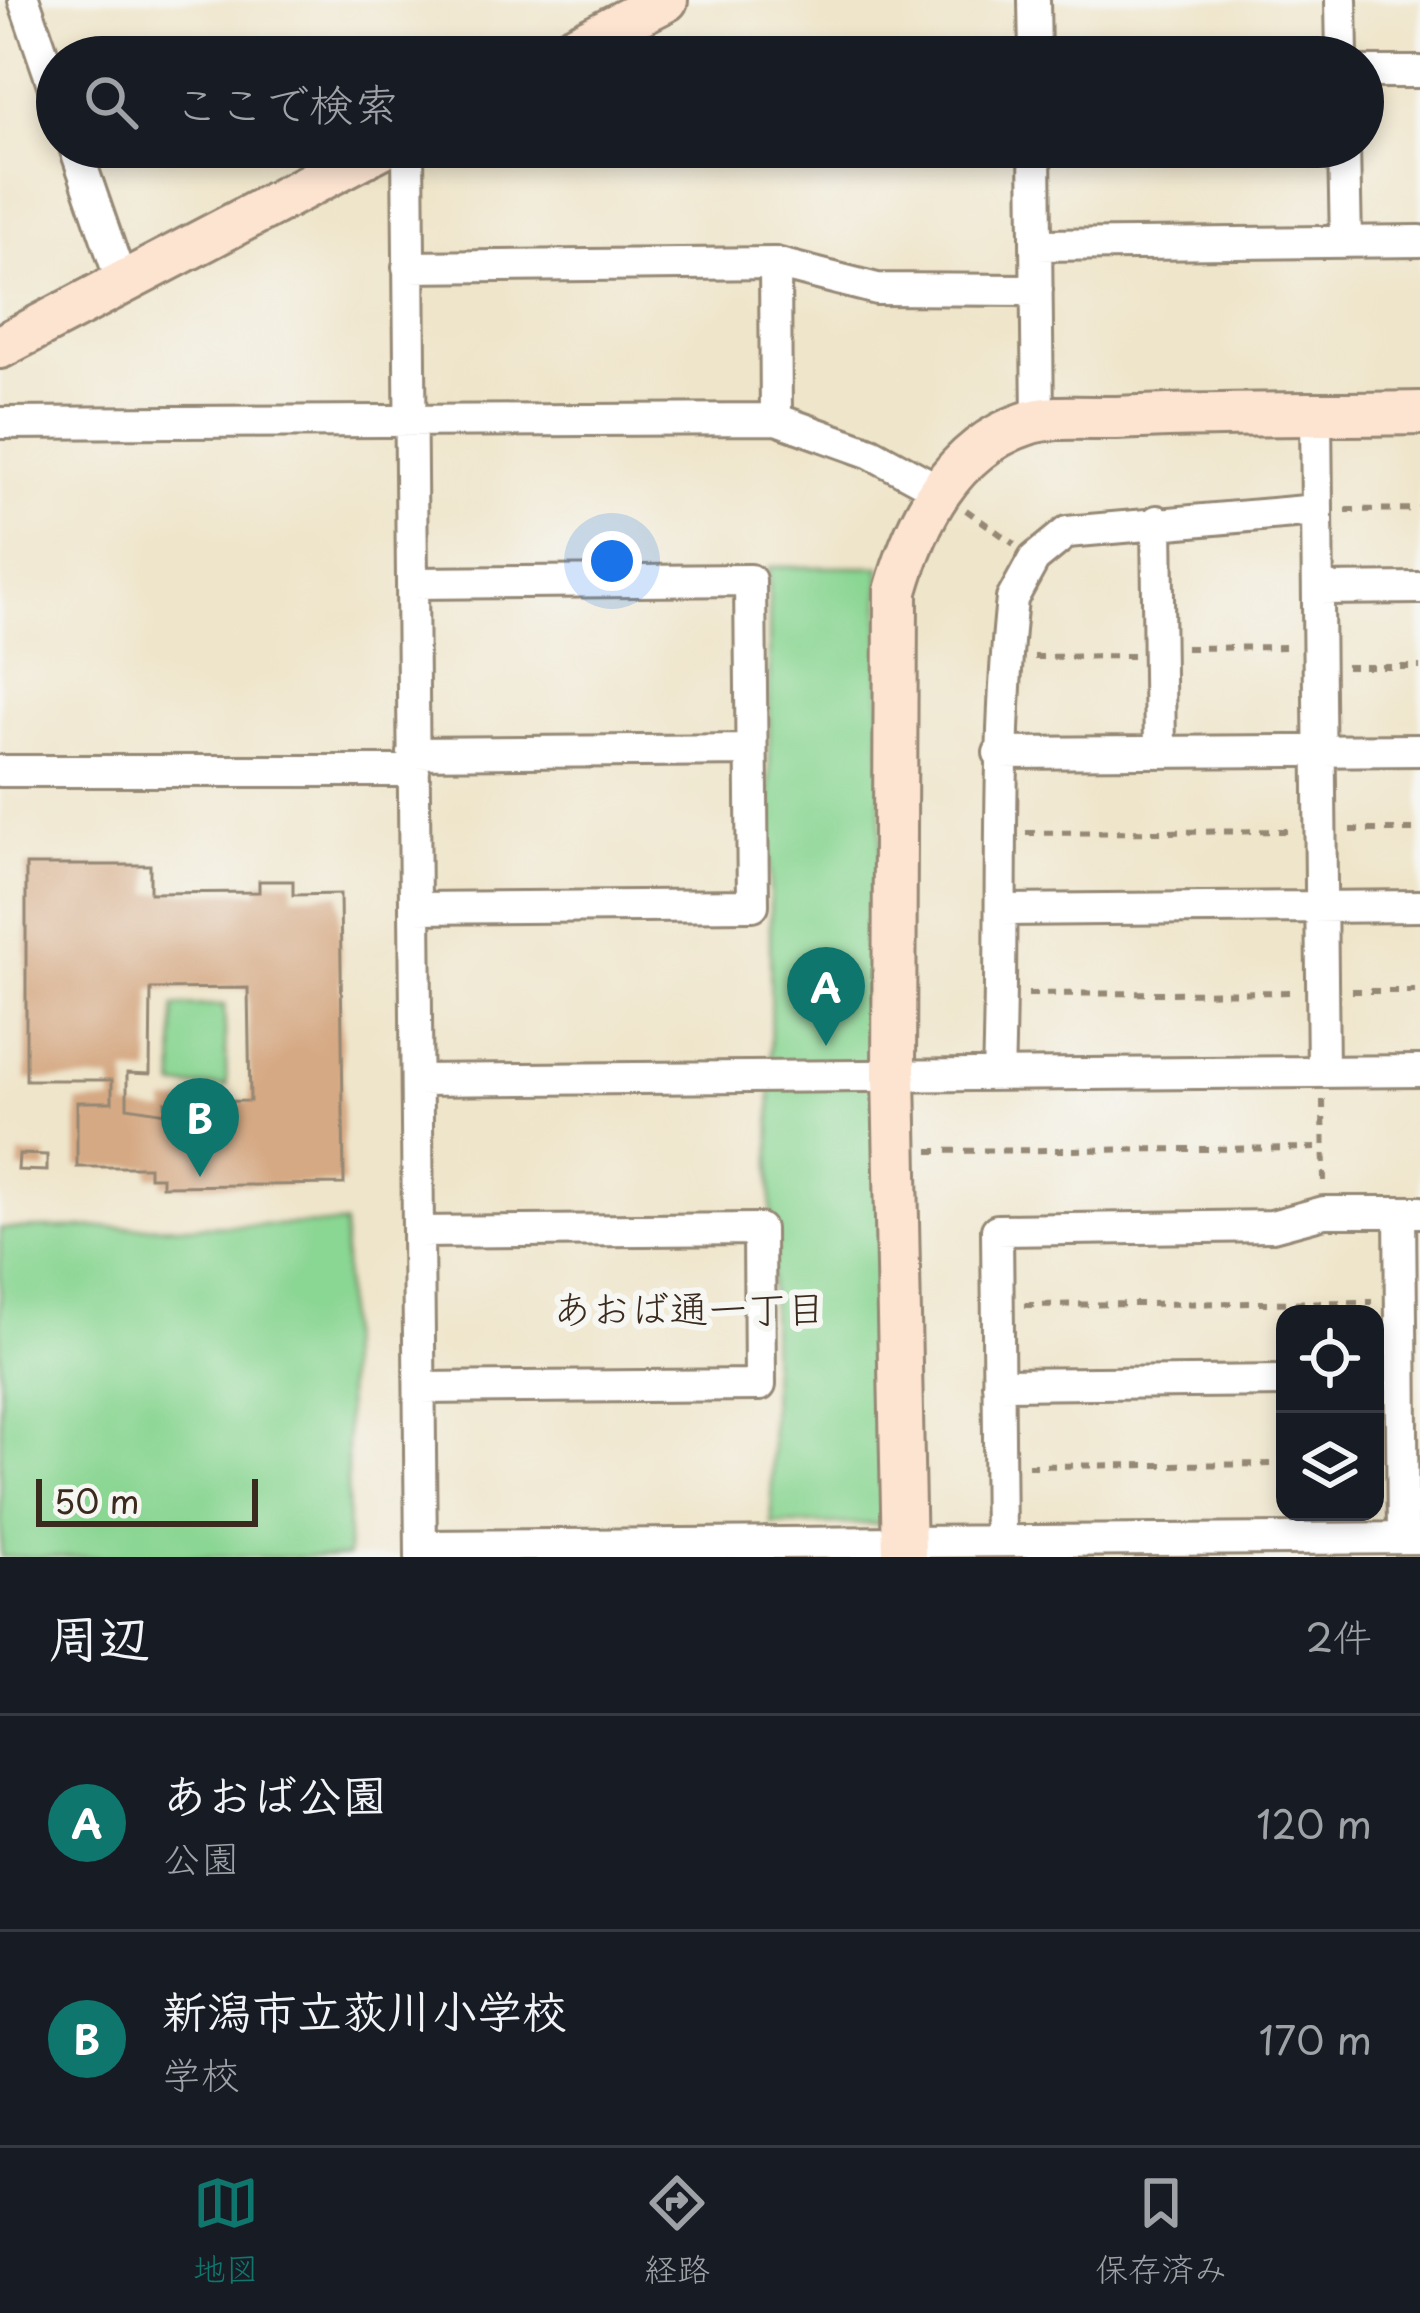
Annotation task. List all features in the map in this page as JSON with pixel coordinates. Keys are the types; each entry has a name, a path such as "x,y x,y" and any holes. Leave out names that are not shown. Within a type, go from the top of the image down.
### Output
{"street":[{"path":"24,0 36,36"},
{"path":"596,36 666,0"},
{"path":"1034,0 1034,36"},
{"path":"1341,0 1342,36"},
{"path":"1384,72 1420,72"},
{"path":"82,168 122,283"},
{"path":"0,347 342,168"},
{"path":"408,168 421,1552 904,1550 1000,1541 1411,1538 1388,1380 1410,1212 1324,1212 1272,1226 997,1230 1000,1541"},
{"path":"1035,168 1038,421"},
{"path":"1344,168 1346,242"},
{"path":"1036,245 1420,242"},
{"path":"409,267 775,263 877,290 1036,290"},
{"path":"775,263 776,419"},
{"path":"904,1550 894,1076 896,591 910,542 939,490 999,436 1038,421 1420,413"},
{"path":"1316,415 1323,1072"},
{"path":"0,423 776,419 871,453 939,490"},
{"path":"998,1075 1004,833 999,753 1012,599 1034,559 1067,532 1317,510"},
{"path":"1157,521 1160,752"},
{"path":"412,583 750,580 753,905 415,908"},
{"path":"1318,589 1420,588"},
{"path":"0,771 751,750"},
{"path":"999,753 1420,750"},
{"path":"1001,910 1420,906"},
{"path":"417,1080 1420,1072"},
{"path":"418,1232 759,1229 760,1385 420,1388"},
{"path":"998,1384 1276,1381"}],"path":[{"path":"939,490 1034,559"},
{"path":"1317,510 1420,509"},
{"path":"1006,657 1159,652 1318,657 1420,667"},
{"path":"1004,833 1420,830"},
{"path":"1001,994 1420,991"},
{"path":"1323,1072 1324,1212"},
{"path":"896,1152 1324,1148"},
{"path":"998,1306 1400,1302"},
{"path":"1001,1466 1276,1464"}],"green space":[{"path":"769,567 880,567 883,1524 772,1524"},
{"path":"224,1005 227,1086 175,1087 174,1006"},
{"path":"344,1224 348,1557 1,1557 0,1229"}],"building":[{"path":"26,865 150,865 150,893 259,892 259,881 293,881 293,895 340,894 344,1184 162,1186 162,1177 149,1177 149,1167 77,1167 77,1102 112,1102 112,1080 26,1080","holes":["248,988 250,1101 165,1102 166,1113 127,1107 127,1073 150,1074 151,989"]},
{"path":"19,1154 47,1155 47,1171 18,1170"}],"place":[{"name":"あおば公園","path":"826,1046"},
{"name":"新潟市立荻川小学校","path":"200,1177"}],"district":[{"name":"あおば通一丁目","path":"689,1309"}]}
